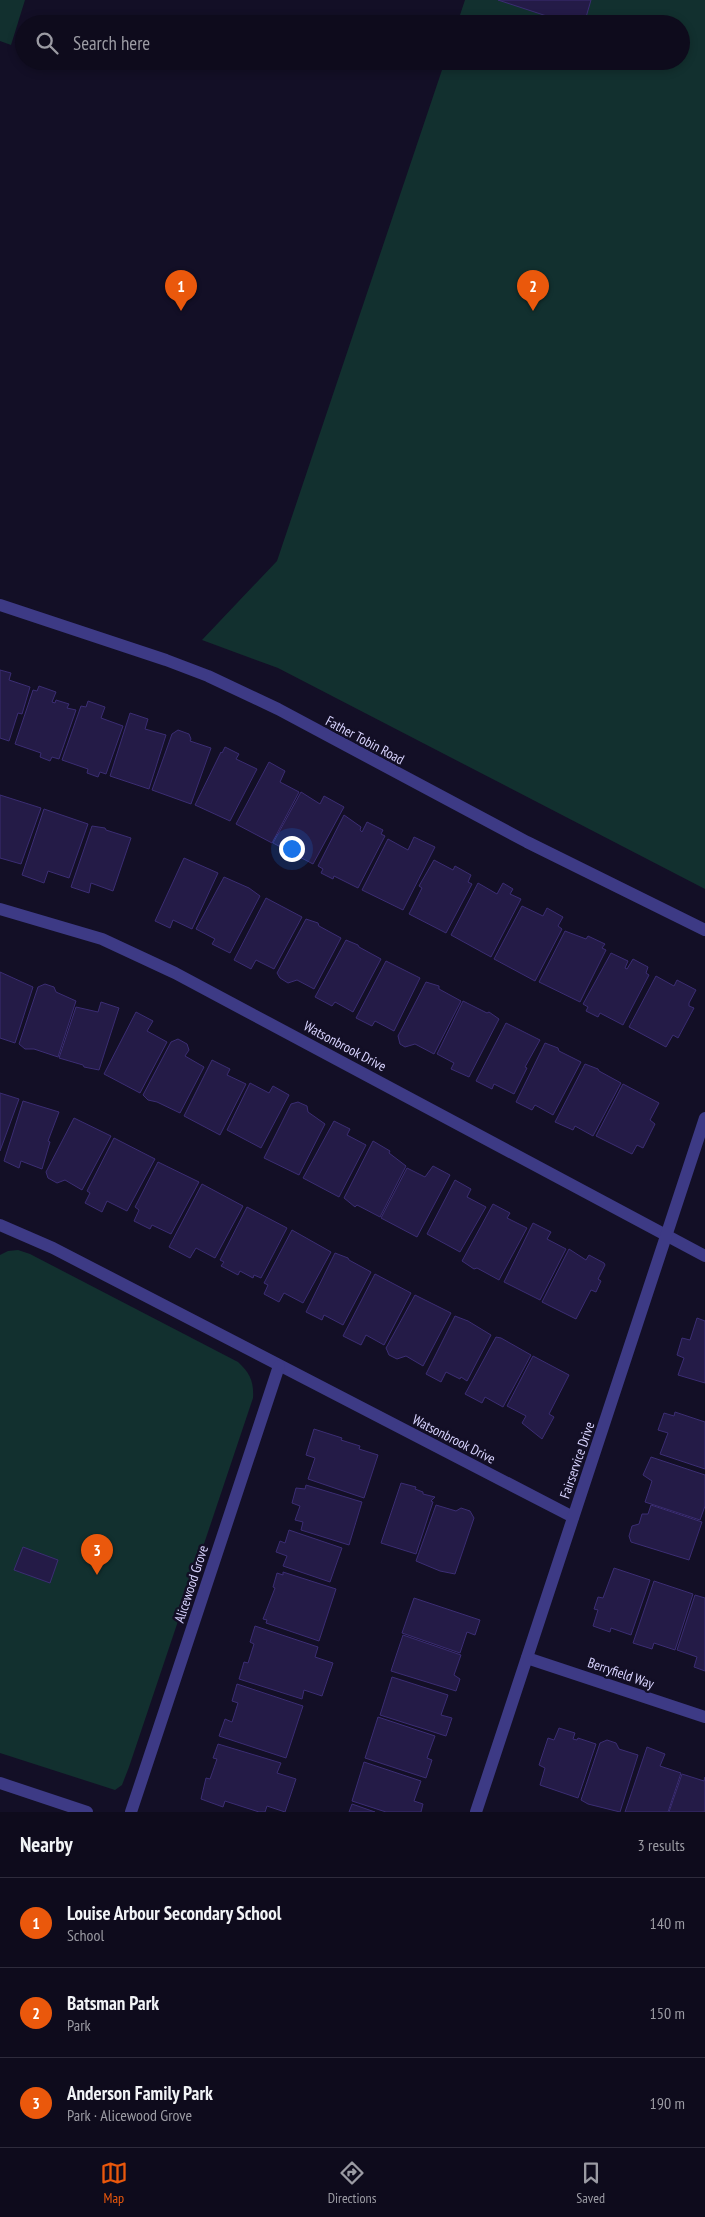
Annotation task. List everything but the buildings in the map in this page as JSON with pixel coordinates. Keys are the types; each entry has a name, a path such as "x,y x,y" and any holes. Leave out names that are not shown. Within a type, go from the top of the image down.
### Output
{"street":[{"name":"Father Tobin Road","path":"0,606 166,660 208,676 278,710 378,765 527,842 705,930"},
{"name":"Watsonbrook Drive","path":"0,909 102,939 175,973 705,1256"},
{"name":"Fairservice Drive","path":"476,1812 705,1118"},
{"name":"Watsonbrook Drive","path":"0,1225 53,1248 574,1517"},
{"name":"Alicewood Grove","path":"131,1812 279,1366"},
{"name":"Berryfield Way","path":"527,1658 705,1717"},
{"path":"0,1783 87,1812"}],"green space":[{"path":"0,0 25,0 20,15 15,15 15,32 11,45 0,41"},
{"path":"465,0 705,0 705,889 278,668 202,640 277,561 442,70 690,70 690,15 460,15"},
{"path":"18,1250 30,1254 238,1362 246,1370 253,1387 253,1398 129,1767 122,1785 115,1790 0,1753 0,1255 8,1251"}],"place":[{"name":"Louise Arbour Secondary School","path":"181,311"},
{"name":"Batsman Park","path":"533,311"},
{"name":"Anderson Family Park","path":"97,1575"}]}
